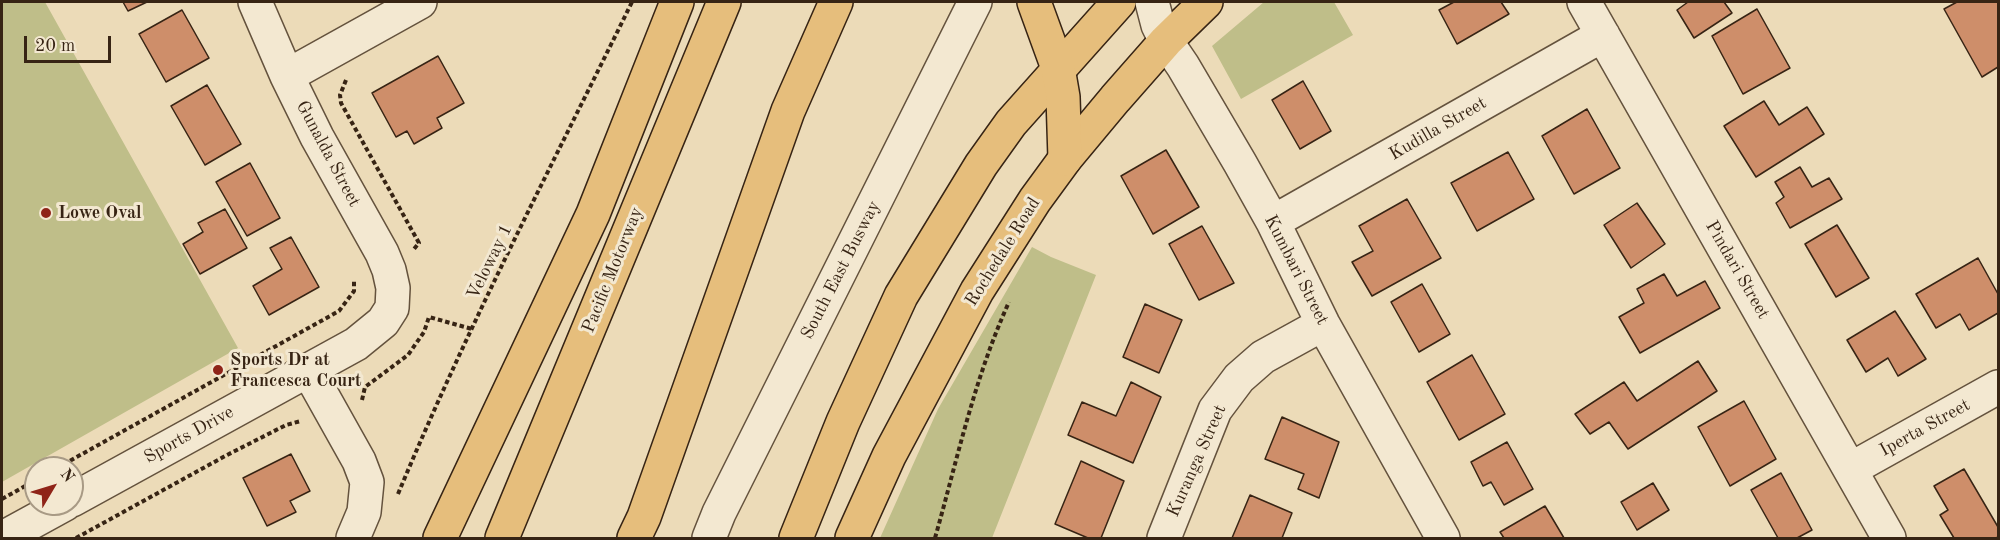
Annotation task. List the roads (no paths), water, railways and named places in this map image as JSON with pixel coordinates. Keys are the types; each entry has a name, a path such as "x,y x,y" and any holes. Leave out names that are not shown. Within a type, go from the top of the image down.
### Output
{"main road":[{"path":"440,538 593,214 677,2"},
{"name":"Pacific Motorway","path":"502,538 724,2"},
{"path":"634,538 645,517 788,111 836,2"},
{"path":"1034,2 1059,68 1063,97 1065,159"},
{"path":"796,538 843,422 901,296 981,165 1011,123 1119,2"},
{"name":"Rochedale Road","path":"852,538 889,456 976,291 1035,200 1065,159 1166,41 1206,2"}],"street":[{"name":"Gunalda Street","path":"255,2 287,76 317,137 382,254 393,288 392,308"},
{"path":"287,76 420,2"},
{"name":"South East Busway","path":"709,538 719,513 975,2"},
{"name":"Kumbari Street","path":"1152,2 1158,25 1166,41 1197,89 1273,222 1323,324 1443,538"},
{"name":"Pindari Street","path":"1584,2 1889,538"},
{"name":"Kudilla Street","path":"1273,222 1603,35"},
{"name":"Sports Drive","path":"84,493 308,370 370,333 383,322 392,308"},
{"name":"Kuranga Street","path":"1164,538 1215,410 1239,378 1263,357 1323,324"},
{"path":"308,370 359,461 366,482 364,512 353,538"},
{"name":"Iperta Street","path":"1851,470 1998,387"},
{"path":"3,538 43,516"}],"place":[{"name":"Lowe Oval","path":"46,213"},
{"name":"Sports Dr at Francesca Court","path":"218,370"}]}
